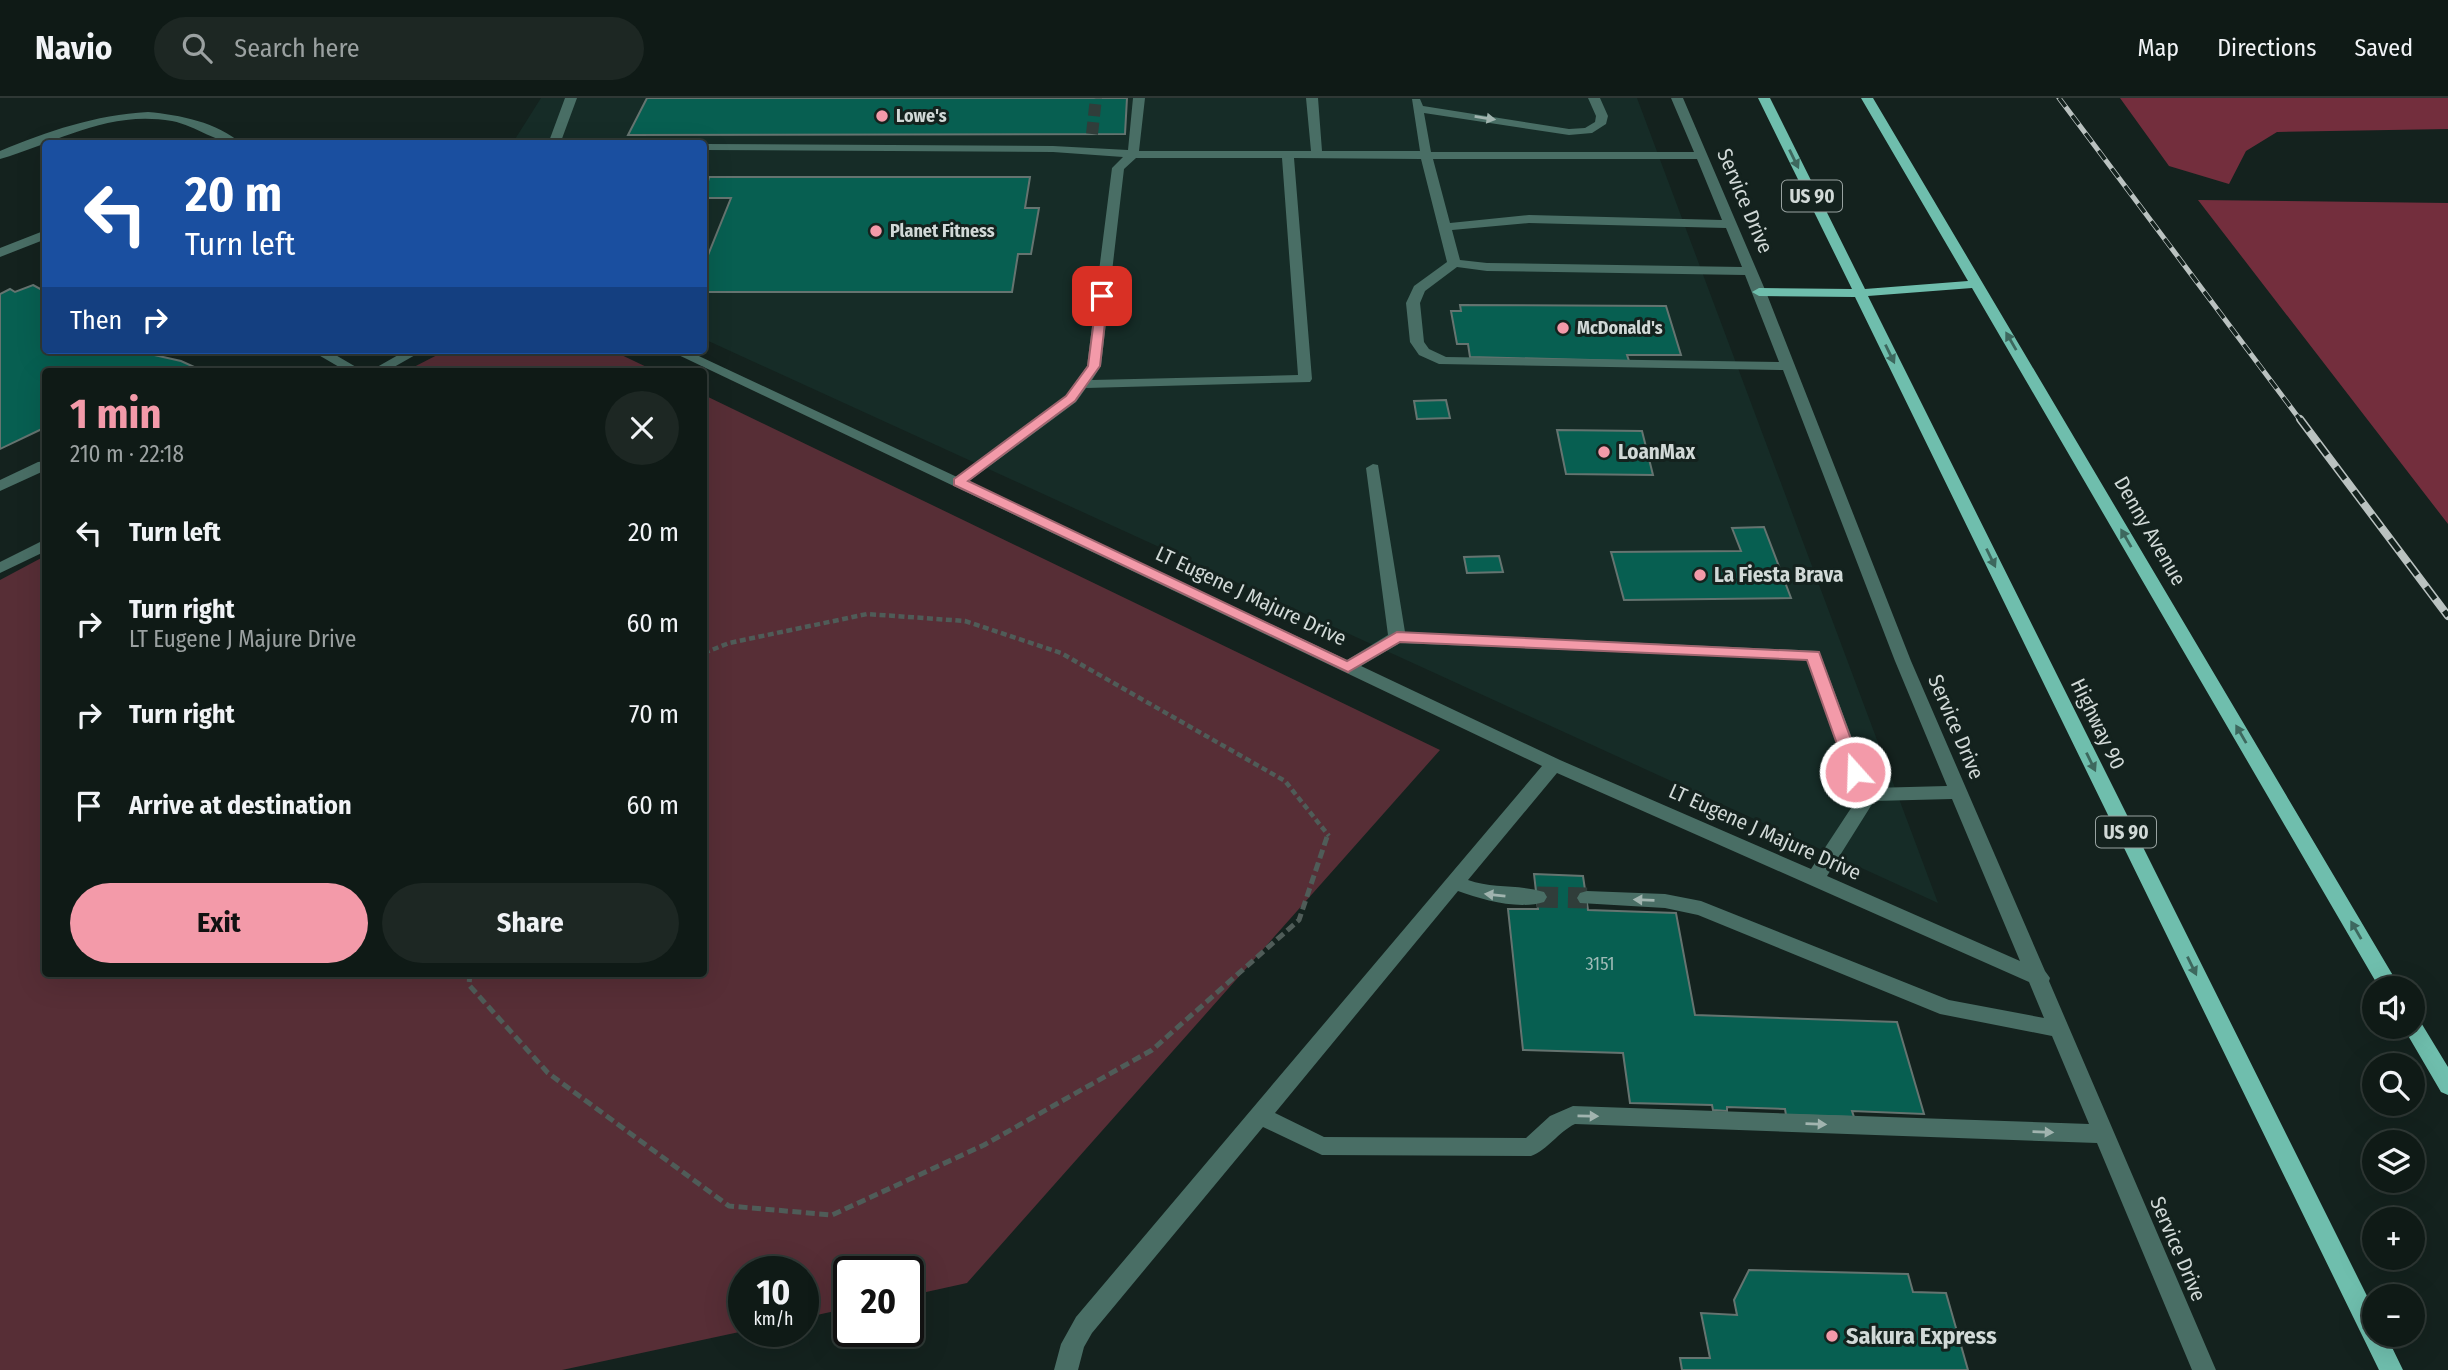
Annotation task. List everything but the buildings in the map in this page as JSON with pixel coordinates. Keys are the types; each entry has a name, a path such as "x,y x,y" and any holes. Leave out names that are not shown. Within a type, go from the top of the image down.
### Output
{"main road":[{"name":"Highway 90","path":"1764,98 2391,1370"},
{"name":"Denny Avenue","path":"1867,98 2383,976"},
{"path":"1759,292 1860,293 1977,284"},
{"path":"2420,1039 2448,1086"}],"street":[{"path":"555,140 571,98"},
{"path":"959,482 1071,398 1094,366 1118,168 1133,154 1139,98"},
{"path":"1312,98 1317,155"},
{"path":"1454,263 1426,155 1417,104 1569,132 1588,131 1600,124 1602,116 1594,98"},
{"name":"Service Drive","path":"1677,98 1759,292 1903,661 2040,978 2204,1370"},
{"path":"2,153 101,120 133,116 173,118 198,124 229,140"},
{"path":"707,146 1090,147 1133,154 1702,156"},
{"path":"1082,384 1305,379 1288,155"},
{"path":"1445,227 1529,219 1730,224"},
{"path":"0,253 42,236"},
{"path":"1750,271 1487,267 1454,263 1419,289 1413,303 1416,342 1424,352 1444,360 1788,366"},
{"path":"324,354 350,368"},
{"path":"383,368 409,354"},
{"name":"LT Eugene J Majure Drive","path":"685,354 1554,764 2040,978"},
{"path":"0,486 42,465"},
{"path":"1373,468 1397,637"},
{"path":"0,568 42,546"},
{"path":"1348,667 1397,637 1813,655 1864,795 1960,792"},
{"path":"1066,1370 1073,1344 1084,1325 1554,764"},
{"path":"1815,879 1869,795"},
{"path":"1455,882 1477,892 1492,895 1537,897"},
{"path":"1587,898 1665,901 1701,908 1947,1008 2061,1029"},
{"path":"1259,1115 1322,1146 1531,1147 1558,1122 1573,1115 2106,1135"}],"path":[{"path":"470,977 470,985 548,1073 729,1206 832,1215 984,1145 1152,1050 1300,920 1329,835 1284,781 1061,653 965,621 867,614 729,643 707,652"}],"shaded area":[{"path":"541,98 1637,98 1938,903 707,340 707,140 515,140"},
{"path":"2120,98 2448,98 2448,129 2277,132 2246,151 2229,184 2169,166"},
{"path":"2198,200 2448,203 2448,524"},
{"path":"439,354 619,354 649,368 412,368"},
{"path":"707,396 1440,750 967,1283 924,1292 924,1256 833,1256 833,1311 819,1315 819,1256 728,1256 728,1334 562,1370 0,1370 0,580 42,558 42,977 707,977"}],"tunnel":[{"path":"1092,134 1096,98"},
{"path":"1537,897 1587,898"}],"railway":[{"path":"2059,98 2301,421"},
{"path":"2300,419 2448,616"}],"place":[{"name":"Lowe's","path":"882,116"},
{"name":"Planet Fitness","path":"876,231"},
{"name":"McDonald's","path":"1563,328"},
{"name":"LoanMax","path":"1604,452"},
{"name":"La Fiesta Brava","path":"1700,575"},
{"name":"Sakura Express","path":"1832,1336"}],"route":[{"path":"1102,296 1094,366 1071,398 959,482 1348,667 1397,637 1813,655 1855,772"}]}
